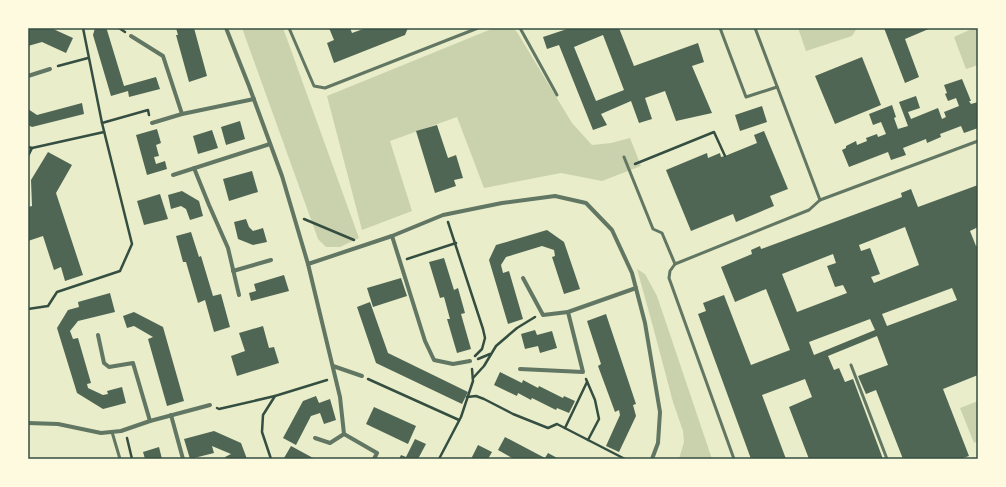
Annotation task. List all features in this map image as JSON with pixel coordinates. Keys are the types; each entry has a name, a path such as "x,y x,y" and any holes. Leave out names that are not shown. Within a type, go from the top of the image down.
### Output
{"street":[{"path":"226,28 254,98 282,176 308,264 336,378 340,397 344,434"},
{"path":"131,36 163,56 182,114"},
{"path":"28,76 50,69"},
{"path":"152,123 182,114 254,98"},
{"path":"173,174 270,144"},
{"path":"194,168 228,248 239,295"},
{"path":"308,264 392,236 446,215 502,203 555,196 586,203 612,230 632,273 636,288 645,323 660,412 658,443 652,459"},
{"path":"392,236 425,341 434,360 453,364 470,361"},
{"path":"233,271 271,260"},
{"path":"523,278 543,315 568,312 636,288"},
{"path":"520,369 583,372 568,312"},
{"path":"98,335 104,363 109,368 132,363 150,421"},
{"path":"333,366 362,376"},
{"path":"28,423 58,424 102,433 121,431 150,421 210,405"},
{"path":"171,415 183,459"},
{"path":"315,438 330,443 344,434"},
{"path":"344,434 377,453 374,459"}],"lane":[{"path":"289,28 314,86 325,88 478,28"},
{"path":"520,28 557,95"},
{"path":"720,28 746,97 777,87"},
{"path":"755,28 820,200"},
{"path":"734,459 669,278 670,270 675,264 809,210 820,200 978,141"},
{"path":"624,157 653,229 662,233 675,264"},
{"path":"851,365 888,459"},
{"path":"112,432 120,459"}],"path":[{"path":"28,309 48,306 57,292 120,272 132,244 104,132 83,28"},
{"path":"50,69 88,58"},
{"path":"102,123 148,110 152,123"},
{"path":"28,147 32,148 104,132"},
{"path":"628,167 714,132 724,156"},
{"path":"28,156 32,148"},
{"path":"293,214 366,245"},
{"path":"446,215 484,329 485,338 482,349 470,361"},
{"path":"400,261 456,243"},
{"path":"439,459 459,420 473,379 484,366 496,346 516,328 536,317 543,315"},
{"path":"470,361 491,354"},
{"path":"470,361 473,379"},
{"path":"583,372 595,400 599,420 588,440"},
{"path":"362,376 459,420"},
{"path":"210,405 219,409 275,396 336,378"},
{"path":"565,428 587,381"},
{"path":"270,459 262,432 263,415 275,396"},
{"path":"467,397 476,396 484,399 513,414 548,428 557,424 625,459"},
{"path":"124,430 132,459"}],"green space":[{"path":"242,28 283,28 359,238 340,247 326,247 318,239"},
{"path":"494,28 513,28 517,32 572,123 592,145 611,143 630,138 641,166 602,181 561,173 484,188 457,117 390,141 412,211 362,230 327,96"},
{"path":"798,28 857,28 852,36 806,51"},
{"path":"974,28 978,28 978,65 966,69 954,37"},
{"path":"637,269 645,274 657,296 712,459 679,459 684,442 683,431 673,402"},
{"path":"978,401 978,441 974,443 960,408"}],"building":[{"path":"28,28 51,28 73,38 66,53 42,42 28,46"},
{"path":"95,28 105,28 107,30 124,86 156,77 160,89 129,97 128,91 111,96 93,35"},
{"path":"176,28 194,28 207,76 189,82 176,35 178,35"},
{"path":"329,28 350,28 352,33 366,28 408,28 405,35 334,63 327,43 334,40"},
{"path":"570,28 619,28 634,66 698,43 704,62 692,66 712,113 676,121 665,91 645,98 652,119 639,123 631,101 601,114 607,125 593,130 559,45 547,49 543,37","holes":["603,35 624,90 596,101 574,47"]},
{"path":"884,28 931,28 905,39 919,77 905,83"},
{"path":"862,57 881,105 835,124 815,76"},
{"path":"962,79 971,104 978,102 978,128 964,133 961,126 940,134 941,137 927,143 926,139 903,148 906,155 891,160 888,152 849,167 842,150 846,148 846,146 856,141 857,145 867,141 866,138 877,134 878,137 886,134 881,122 873,125 869,114 892,105 896,117 894,118 898,129 908,126 899,102 916,96 920,108 908,112 911,119 938,108 942,119 946,117 944,112 959,106 956,98 948,101 945,94 947,93 944,85"},
{"path":"82,103 84,114 32,127 28,125 28,109 37,115"},
{"path":"762,106 767,122 740,131 735,115"},
{"path":"240,121 245,139 226,145 221,127"},
{"path":"437,125 448,158 456,155 463,178 454,180 456,186 435,193 416,131"},
{"path":"157,129 161,143 156,145 159,156 154,157 156,164 165,161 167,169 147,175 136,135"},
{"path":"212,130 218,148 198,154 193,136"},
{"path":"764,131 788,189 770,196 774,206 736,222 733,214 691,231 666,170 707,153 708,158 720,153 721,157 725,156 757,143 754,135"},
{"path":"48,152 72,165 56,193 83,275 65,281 61,267 54,270 43,236 28,241 28,207 32,206 31,180"},
{"path":"252,171 258,192 229,201 223,179"},
{"path":"978,185 978,227 970,231 976,246 978,245 978,375 943,389 969,456 960,459 903,459 876,390 866,394 858,376 888,365 877,336 828,356 834,370 839,368 845,382 853,379 883,459 809,459 789,407 812,397 805,379 762,395 786,459 751,459 698,314 706,311 703,303 724,295 751,365 790,350 766,289 735,302 721,267 752,254 751,250 760,246 761,249 902,197 901,193 911,189 918,207","holes":["905,227 919,265 874,283 871,277 880,274 870,248 861,251 859,245","833,254 836,263 827,266 835,287 843,285 847,293 797,312 782,274","952,288 957,300 887,326 882,314","870,319 875,330 814,355 809,342"]},
{"path":"182,191 199,201 203,216 190,220 186,209 181,206 171,209 168,195"},
{"path":"160,194 168,219 144,225 137,201"},
{"path":"246,219 249,227 253,231 263,228 267,242 253,245 238,239 234,222"},
{"path":"547,230 564,242 580,289 564,294 552,257 555,256 554,250 542,246 506,257 501,265 503,273 509,271 523,319 508,324 489,260 496,245"},
{"path":"191,232 199,257 201,256 213,296 221,294 230,327 214,332 205,300 198,303 186,262 183,262 176,236"},
{"path":"444,258 454,290 458,288 465,313 461,314 471,349 457,353 447,319 450,319 444,297 440,298 429,262"},
{"path":"284,275 289,291 251,301 249,293 256,291 254,284"},
{"path":"401,278 407,296 373,307 367,288"},
{"path":"110,293 115,312 78,321 70,331 73,339 78,338 91,383 87,384 88,388 103,395 108,394 107,391 122,387 126,403 103,409 77,393 57,328 68,310 79,307 78,302"},
{"path":"370,302 388,353 468,392 462,404 376,363 357,307"},
{"path":"134,312 163,327 184,401 167,406 148,339 153,337 134,326 127,328 123,316"},
{"path":"606,314 636,404 633,405 636,416 619,452 606,446 620,415 619,410 615,412 598,366 601,364 587,321"},
{"path":"263,326 269,348 274,347 279,363 237,376 231,356 245,351 239,333"},
{"path":"535,330 537,335 552,331 557,348 540,353 538,346 525,349 521,334"},
{"path":"500,372 522,383 523,380 538,388 539,386 563,398 564,396 575,401 569,413 557,408 556,410 518,393 517,396 494,385"},
{"path":"316,396 319,403 330,399 336,420 324,424 320,413 311,416 296,445 283,438 303,401"},
{"path":"374,407 416,426 408,444 366,424"},
{"path":"214,431 241,443 247,459 226,459 225,457 231,454 212,446 214,453 190,459 184,439"},
{"path":"505,437 545,458 548,453 559,459 514,459 498,450"},
{"path":"415,439 426,444 418,459 399,459 401,455 406,457"},
{"path":"478,445 492,452 488,459 471,459"},
{"path":"291,446 315,459 284,458"},
{"path":"159,447 162,459 145,459 143,452"}]}
